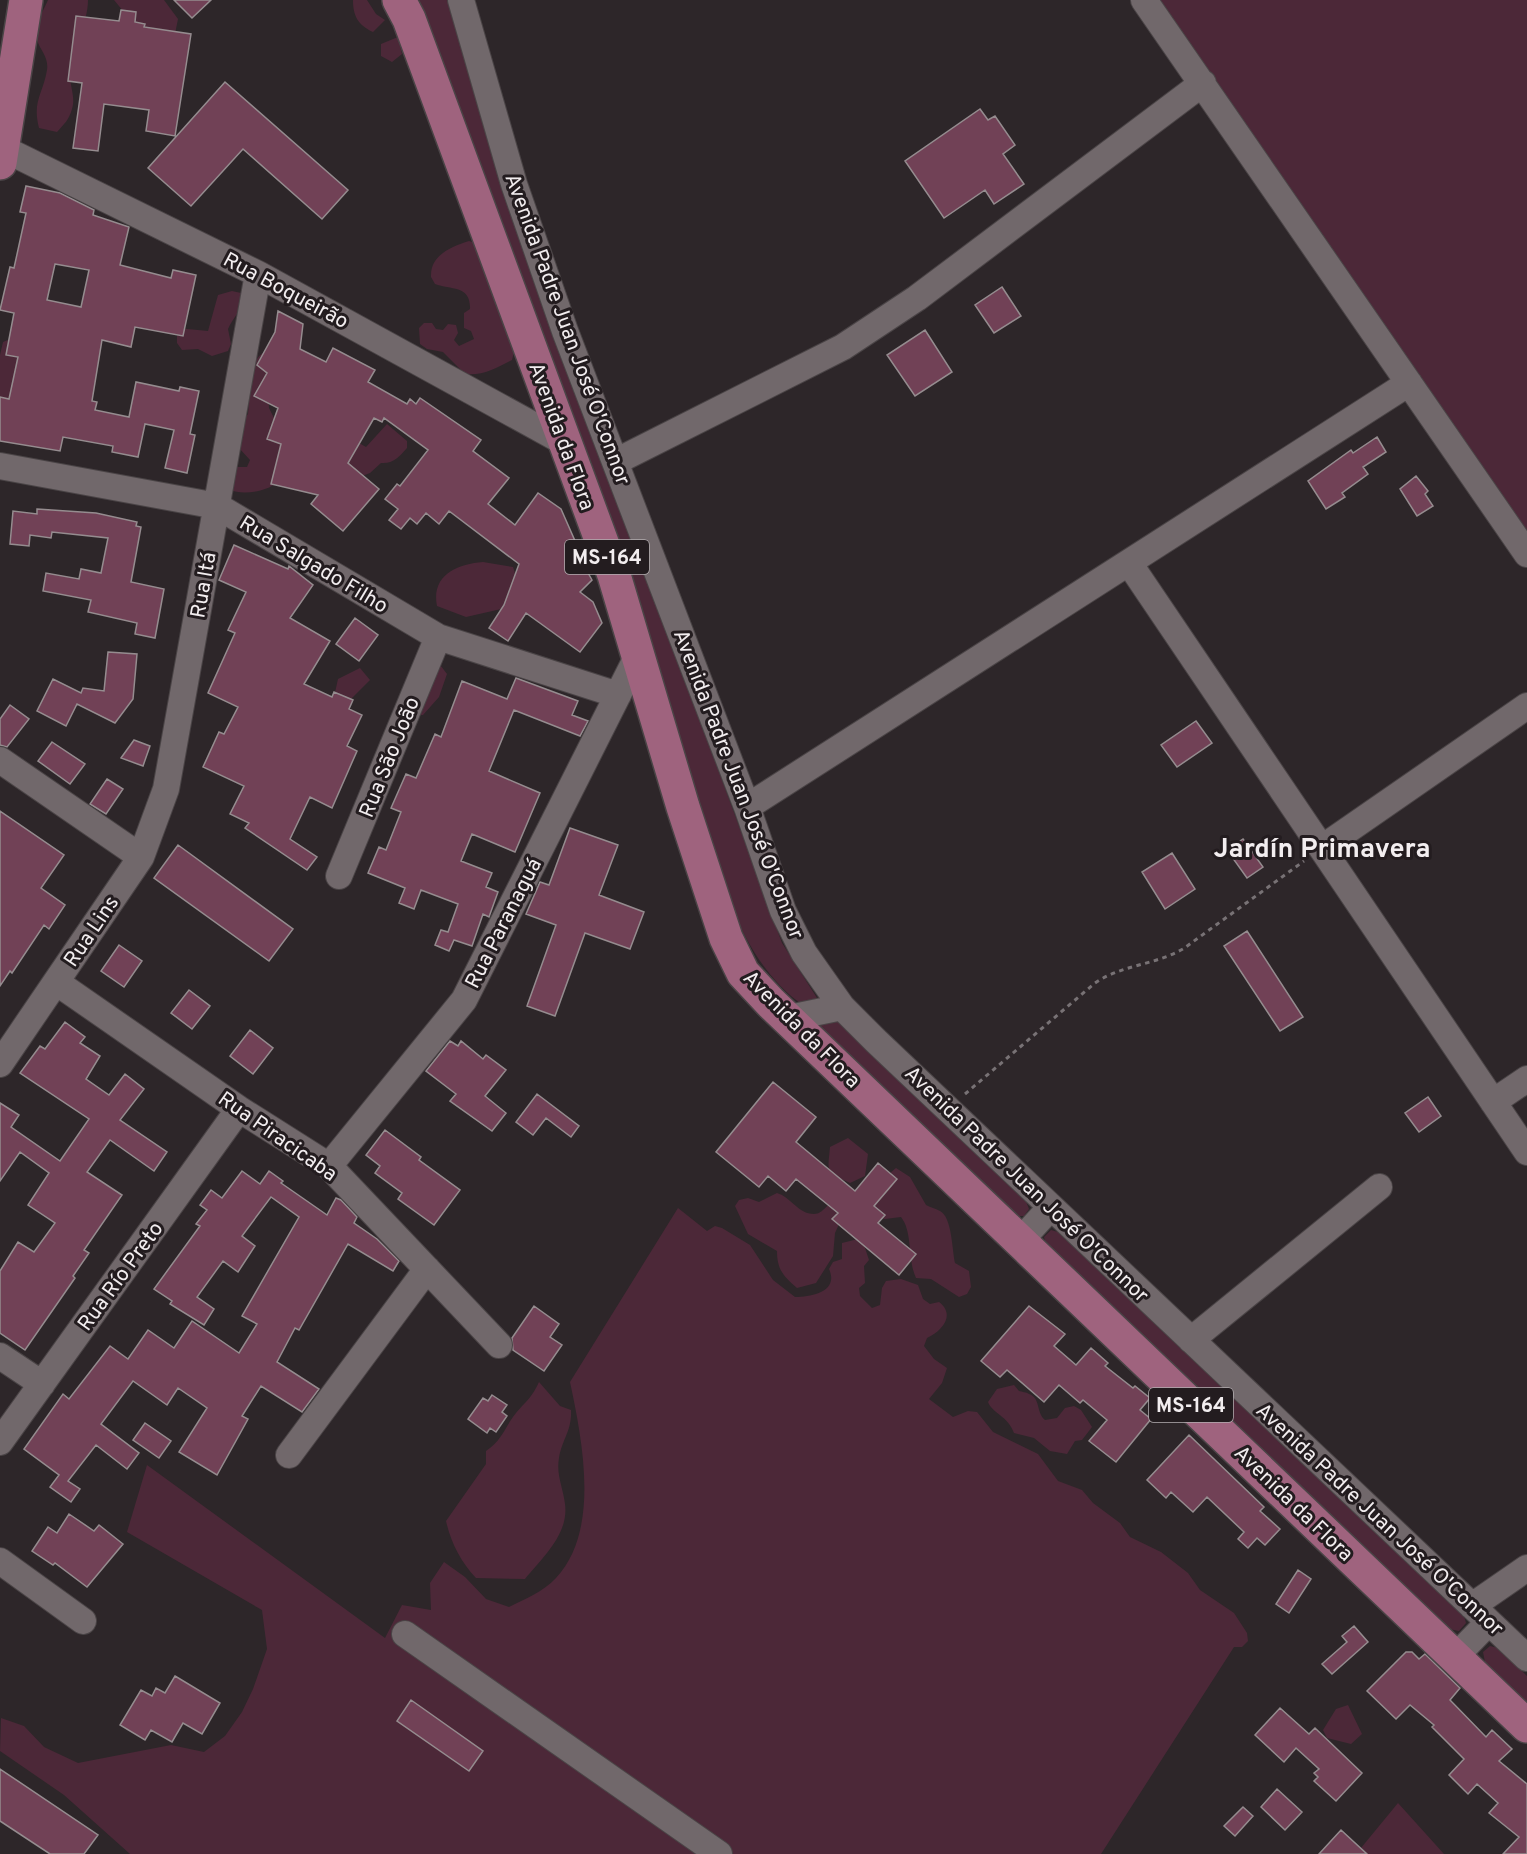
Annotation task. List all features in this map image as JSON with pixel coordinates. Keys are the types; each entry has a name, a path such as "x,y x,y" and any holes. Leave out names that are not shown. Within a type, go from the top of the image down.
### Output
{"main road":[{"path":"1,156 26,0"},
{"name":"Avenida da Flora","path":"399,0 409,19 614,575 683,807 726,938 743,973 1527,1726"}],"street":[{"name":"Avenida Padre Juan José O'Connor","path":"460,0 514,184 565,331 747,807 783,911 804,953 842,1007 1527,1658"},
{"path":"1144,0 1527,555"},
{"path":"615,462 843,347 917,298 1203,83"},
{"name":"Rua Boqueirão","path":"1,156 258,274 564,442"},
{"name":"Rua Itá","path":"166,789 258,274"},
{"path":"747,807 1409,383"},
{"name":"Rua Salgado Filho","path":"0,466 217,506 438,637 618,695"},
{"path":"1129,563 1527,1152"},
{"name":"Rua São João","path":"339,876 438,637"},
{"name":"Rua Paranaguá","path":"329,1166 464,1000 638,655"},
{"path":"1322,848 1527,706"},
{"path":"0,760 141,857"},
{"name":"Rua Lins","path":"0,1064 141,857 166,789"},
{"name":"Rua Piracicaba","path":"56,982 239,1109 329,1166 499,1346"},
{"path":"789,1018 842,1007"},
{"path":"1493,1102 1527,1079"},
{"name":"Rua Río Preto","path":"0,1442 239,1109"},
{"path":"1191,1340 1379,1187"},
{"path":"1020,1241 1051,1207"},
{"path":"288,1455 427,1269"},
{"path":"0,1356 42,1384"},
{"path":"0,1561 83,1622"},
{"path":"1455,1657 1481,1614 1527,1568"},
{"path":"405,1634 719,1854"}],"path":[{"path":"947,1108 1106,975 1166,959 1322,848"}],"shaded area":[{"path":"48,0 88,0 71,63 72,109 68,119 57,132 39,128 37,119 37,104 47,65 46,57 37,40 36,30"},
{"path":"114,0 164,0 178,19 175,34 142,34"},
{"path":"353,0 367,0 376,14 385,20 373,32 357,19"},
{"path":"417,0 449,0 605,462 782,943 817,998 812,1005 804,1006 779,985 769,973 752,948 730,905 593,467"},
{"path":"1155,0 1527,0 1527,540"},
{"path":"398,37 402,54 392,62 381,56 381,44"},
{"path":"469,241 485,246 513,332 508,338 514,352 512,360 478,374 465,374 443,352 427,349 420,344 419,328 424,323 432,323 436,329 443,330 448,324 456,325 458,333 454,340 459,346 474,339 471,331 464,328 464,313 470,309 467,296 459,290 435,284 431,277 434,263 443,253"},
{"path":"232,291 241,293 242,304 228,329 231,344 228,351 212,356 198,349 182,350 177,343 177,328 208,331 218,295"},
{"path":"10,339 21,354 9,399 0,404 0,355 3,342"},
{"path":"266,351 269,408 276,422 288,427 276,483 260,490 235,492 230,490 231,467 247,467 250,460 239,448 238,425 248,414 250,379 254,363"},
{"path":"387,424 407,441 407,448 395,459 381,463 370,473 362,476 349,466 346,459 359,443 366,447"},
{"path":"483,562 513,567 521,592 515,606 466,617 437,606 436,596 442,579 455,569"},
{"path":"438,662 447,674 439,697 423,715 414,715 401,707 401,691 405,685 417,674"},
{"path":"360,668 370,680 347,703 334,697 338,679"},
{"path":"821,1020 841,1022 1025,1199 1029,1209 1024,1216 1013,1216 820,1027 818,1024"},
{"path":"848,1138 868,1154 865,1176 850,1183 832,1173 829,1166 830,1147"},
{"path":"896,1168 910,1177 926,1205 944,1214 951,1234 955,1263 969,1271 971,1287 967,1294 959,1297 931,1279 916,1278 905,1223 901,1217 885,1219 876,1217 875,1204 878,1190"},
{"path":"777,1193 803,1211 814,1214 837,1200 840,1222 835,1233 833,1256 816,1283 797,1288 792,1284 780,1267 777,1251 748,1234 735,1206 739,1200 748,1198 759,1202"},
{"path":"678,1208 707,1231 715,1226 722,1228 750,1245 773,1280 795,1297 809,1296 827,1288 831,1277 829,1269 833,1262 842,1259 842,1243 858,1239 864,1245 869,1260 864,1266 865,1283 859,1288 860,1296 872,1308 880,1305 882,1288 886,1281 901,1279 918,1285 923,1299 930,1304 939,1302 944,1307 947,1317 945,1322 938,1331 927,1338 924,1346 934,1359 947,1368 942,1383 929,1399 953,1417 968,1411 977,1412 993,1432 1038,1454 1058,1481 1082,1490 1093,1503 1120,1523 1130,1537 1161,1552 1188,1573 1200,1590 1234,1613 1247,1633 1248,1641 1242,1647 1234,1647 1101,1854 130,1854 64,1795 0,1751 1,1718 24,1726 44,1747 78,1763 171,1745 204,1752 225,1736 242,1712 267,1649 262,1610 127,1532 147,1465 385,1638 402,1605 431,1610 430,1583 444,1562 465,1577 486,1599 509,1607 534,1595 551,1583 570,1558 579,1535 583,1510 583,1456 570,1382"},
{"path":"1051,1230 1058,1232 1464,1616 1466,1623 1459,1631 1449,1629 1046,1245 1044,1237"},
{"path":"539,1382 560,1406 571,1410 570,1424 560,1451 558,1464 565,1504 563,1525 547,1554 525,1579 476,1578 457,1552 446,1521 486,1464 486,1451 500,1438"},
{"path":"1014,1385 1019,1391 1033,1396 1045,1420 1057,1418 1065,1408 1074,1406 1081,1410 1092,1427 1082,1440 1075,1441 1067,1454 1050,1451 1034,1438 1014,1433 1008,1423 988,1402 997,1389"},
{"path":"1490,1646 1498,1648 1527,1676 1527,1703 1485,1662 1483,1652"},
{"path":"1348,1705 1362,1734 1351,1744 1327,1738 1323,1730 1336,1709"},
{"path":"1398,1803 1444,1854 1356,1854"}],"building":[{"path":"174,0 211,0 192,18"},
{"path":"121,10 136,12 135,22 145,24 144,27 191,34 175,136 146,131 149,110 104,104 98,151 73,148 82,83 68,81 76,16 119,21"},
{"path":"225,82 348,190 322,219 243,149 191,206 148,168"},
{"path":"980,109 988,120 995,116 1015,145 1003,154 1024,184 994,204 985,190 944,218 905,161"},
{"path":"26,186 60,193 94,210 93,215 129,227 120,265 171,278 173,270 196,275 183,336 135,327 131,347 102,340 92,401 97,402 95,410 129,417 136,382 179,391 180,387 199,391 190,434 195,435 187,473 165,468 174,430 145,424 138,457 112,452 113,446 63,437 60,451 0,441 0,397 9,399 18,357 6,355 14,313 0,310 10,267 14,268 26,213 20,212","holes":["55,264 89,270 81,307 47,300"]},
{"path":"1002,287 1021,316 994,333 975,305"},
{"path":"278,311 303,324 300,349 326,362 333,348 375,370 368,382 407,404 410,399 416,404 420,398 481,440 473,451 509,478 488,504 515,525 538,493 561,509 579,550 577,553 592,580 580,592 593,602 602,623 580,652 526,613 508,641 489,628 504,605 519,564 449,511 439,524 426,513 417,524 410,518 401,529 389,520 398,509 385,499 397,484 400,486 428,450 384,418 382,422 374,418 348,463 379,489 343,531 311,504 318,495 271,484 281,444 267,439 278,408 254,396 267,373 257,365 275,332"},
{"path":"925,330 952,372 915,396 887,355"},
{"path":"1377,437 1386,452 1363,467 1368,474 1342,493 1345,497 1326,509 1308,481 1351,450 1353,453"},
{"path":"1416,476 1428,491 1425,494 1433,506 1417,516 1400,489"},
{"path":"37,509 96,513 137,522 136,526 141,527 131,582 164,589 155,638 135,634 137,623 88,612 91,600 43,591 46,573 79,579 81,569 101,573 108,538 52,532 51,538 30,535 29,546 10,544 13,511 37,514"},
{"path":"234,545 288,569 289,566 313,585 290,618 330,641 304,684 332,697 334,692 353,700 349,709 362,715 347,746 357,751 332,808 310,797 290,839 317,857 307,870 245,828 249,823 230,814 244,786 203,767 219,732 224,734 238,707 208,693 235,633 228,630 246,592 219,580"},
{"path":"355,618 378,635 359,661 336,644"},
{"path":"108,652 137,654 133,699 115,723 77,704 66,726 37,711 53,679 81,693 83,688 104,691"},
{"path":"516,678 578,701 572,715 588,721 580,736 514,710 489,771 540,793 515,852 472,834 461,861 492,873 486,887 498,892 489,917 483,914 472,946 454,940 449,951 435,945 441,930 448,932 458,904 421,890 414,909 399,903 405,888 368,873 379,847 386,850 401,812 391,808 406,774 416,778 435,734 441,737 462,681 507,699"},
{"path":"10,705 29,719 7,747 0,745 0,719"},
{"path":"1196,721 1212,743 1177,767 1161,745"},
{"path":"134,740 150,746 143,766 121,758"},
{"path":"52,742 85,764 70,784 38,761"},
{"path":"107,779 123,789 106,814 90,804"},
{"path":"0,811 64,855 41,888 65,905 49,929 44,925 12,973 10,971 0,986"},
{"path":"570,828 618,845 599,895 644,912 630,949 585,933 555,1016 527,1006 556,925 526,914 540,882 549,885"},
{"path":"1243,839 1263,867 1247,878 1227,850"},
{"path":"178,845 293,929 269,961 154,878"},
{"path":"1172,853 1195,889 1165,909 1142,872"},
{"path":"1247,931 1303,1017 1280,1031 1224,946"},
{"path":"119,945 142,961 124,987 101,971"},
{"path":"189,990 210,1006 192,1029 171,1013"},
{"path":"65,1022 85,1037 80,1043 100,1056 86,1079 109,1095 125,1074 144,1089 120,1120 167,1152 154,1171 110,1140 87,1172 122,1195 84,1250 89,1253 73,1276 75,1278 25,1350 0,1333 0,1271 18,1242 34,1252 55,1223 28,1205 49,1173 20,1152 0,1181 0,1103 19,1115 11,1127 60,1161 89,1119 20,1073 40,1046 45,1049"},
{"path":"250,1030 273,1048 253,1074 230,1056"},
{"path":"450,1041 458,1046 461,1041 483,1059 486,1055 506,1070 485,1096 506,1113 492,1131 450,1101 456,1094 426,1071"},
{"path":"773,1082 816,1117 796,1142 855,1191 878,1163 897,1179 874,1206 885,1215 878,1223 916,1254 899,1275 832,1219 838,1213 796,1179 786,1191 768,1176 759,1187 716,1152"},
{"path":"537,1094 579,1126 571,1137 546,1118 533,1135 516,1122"},
{"path":"1428,1097 1441,1116 1419,1132 1405,1113"},
{"path":"385,1130 421,1157 419,1160 460,1190 434,1225 398,1199 402,1193 375,1173 380,1166 366,1155"},
{"path":"242,1171 260,1184 269,1171 283,1181 281,1183 327,1215 336,1198 341,1200 357,1217 354,1223 377,1239 399,1261 393,1271 348,1244 299,1330 295,1328 277,1362 319,1389 302,1412 261,1386 242,1416 248,1419 217,1475 179,1452 207,1408 178,1388 167,1405 133,1381 101,1424 139,1453 127,1469 96,1445 68,1481 80,1489 71,1502 50,1487 59,1475 24,1449 63,1394 69,1399 110,1346 128,1359 148,1330 174,1348 192,1321 239,1353 257,1324 242,1316 299,1217 271,1197 242,1236 255,1246 238,1272 223,1261 197,1297 214,1309 204,1325 170,1304 172,1301 154,1289 200,1226 196,1224 207,1210 200,1205 211,1190 222,1198"},
{"path":"534,1306 559,1324 550,1337 562,1345 544,1371 513,1350 512,1338"},
{"path":"1029,1306 1065,1334 1054,1346 1076,1365 1091,1348 1108,1363 1105,1366 1150,1398 1140,1410 1151,1419 1116,1462 1089,1441 1107,1420 1083,1400 1080,1403 1059,1385 1044,1402 1007,1370 1000,1377 981,1361"},
{"path":"492,1395 507,1405 502,1412 507,1416 496,1432 490,1428 487,1433 468,1419 483,1398 488,1401"},
{"path":"145,1423 171,1441 159,1458 133,1440"},
{"path":"1189,1435 1264,1507 1260,1511 1280,1529 1265,1545 1257,1538 1248,1548 1238,1539 1244,1532 1207,1497 1193,1512 1171,1492 1166,1498 1147,1480"},
{"path":"69,1514 94,1531 99,1525 123,1544 87,1587 55,1563 53,1565 32,1551 48,1527 57,1533"},
{"path":"1298,1570 1311,1579 1289,1613 1276,1604"},
{"path":"1354,1626 1368,1642 1332,1674 1322,1664 1347,1642 1342,1636"},
{"path":"1406,1652 1412,1652 1419,1659 1425,1654 1460,1688 1450,1700 1486,1737 1492,1730 1512,1749 1499,1761 1527,1784 1527,1854 1503,1854 1519,1837 1489,1813 1498,1803 1477,1784 1468,1794 1449,1775 1464,1759 1432,1727 1434,1725 1410,1705 1396,1719 1367,1691"},
{"path":"175,1676 220,1703 202,1734 183,1723 172,1742 151,1730 145,1740 120,1725 141,1690 152,1696 156,1688 165,1693"},
{"path":"411,1700 483,1751 469,1771 397,1721"},
{"path":"1280,1708 1309,1734 1315,1728 1362,1773 1336,1801 1314,1781 1318,1777 1314,1773 1319,1769 1296,1748 1284,1762 1255,1735"},
{"path":"0,1769 98,1835 84,1854 50,1854 0,1821"},
{"path":"1277,1789 1302,1812 1285,1830 1261,1807"},
{"path":"1243,1807 1253,1816 1235,1836 1224,1826"},
{"path":"1341,1830 1367,1854 1319,1854"}],"district":[{"name":"Jardín Primavera","path":"1322,848"}]}
